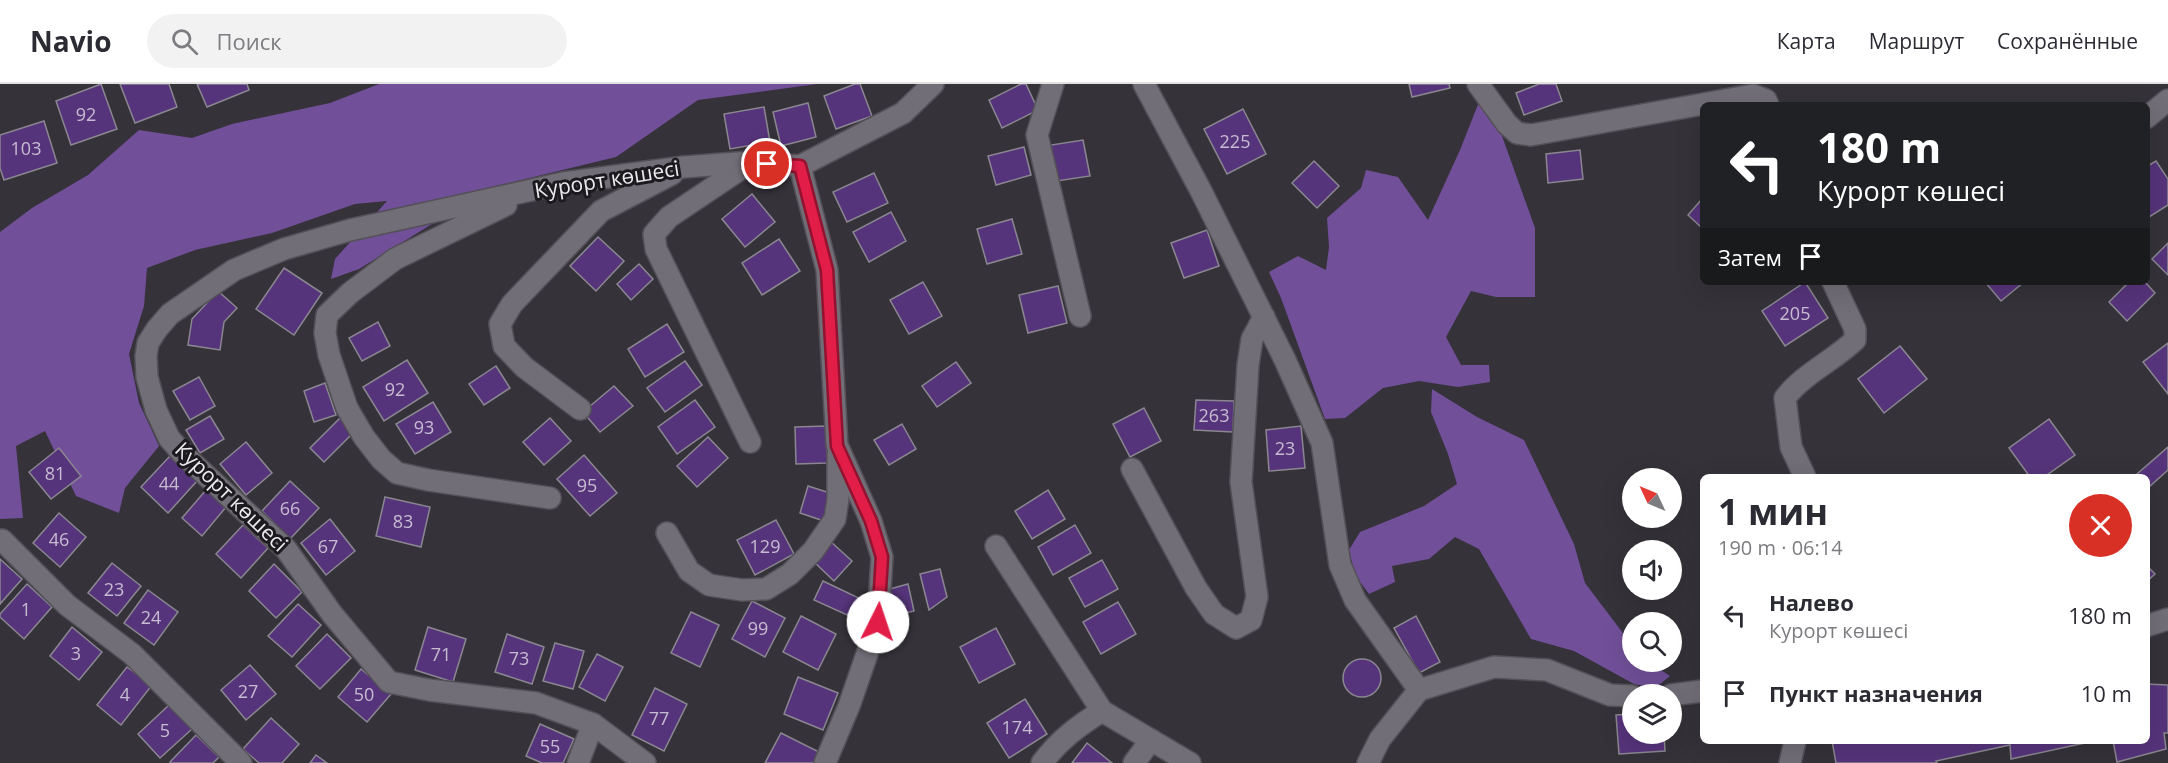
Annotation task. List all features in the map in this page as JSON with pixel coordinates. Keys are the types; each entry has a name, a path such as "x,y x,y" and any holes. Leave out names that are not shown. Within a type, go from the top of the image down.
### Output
{"street":[{"path":"667,533 689,571 709,585 742,590 766,589 790,574 813,551 835,519 838,499 837,446 827,270 800,166 903,112 933,84"},
{"path":"1053,84 1037,135 1080,316"},
{"path":"1144,84 1201,190 1264,317 1322,443 1340,565 1355,600 1419,690"},
{"path":"1478,84 1507,124 1517,133 1532,135 1700,105"},
{"path":"1714,102 1753,95 1767,102"},
{"path":"2150,115 2168,100"},
{"path":"750,162 669,217 654,234 656,249 750,442"},
{"name":"Курорт көшесі","path":"645,763 593,724 536,703 429,690 389,682 332,614 286,549 183,454 170,438 156,410 147,377 148,343 170,315 234,270 284,249 350,230 563,183 684,167 750,162 800,166"},
{"path":"580,409 524,367 504,346 500,324 512,304 602,211 684,167"},
{"path":"536,190 395,259 350,293 327,315 325,333 329,355 347,408 381,459 397,473 428,480 550,498"},
{"path":"1804,474 1791,447 1785,398 1795,385 1839,355 1855,340 1855,329 1834,285"},
{"path":"1131,470 1196,588 1214,614 1236,628 1251,621 1257,597 1242,482 1250,348 1252,339 1264,317"},
{"path":"825,763 849,706 878,622 882,557 871,521 837,446"},
{"path":"2,540 67,605 132,654 242,763"},
{"path":"996,546 1102,711 1190,763"},
{"path":"2150,625 2168,619"},
{"path":"1368,763 1380,739 1419,690 1494,667 1546,670 1610,695 1622,696"},
{"path":"1682,694 1700,691"},
{"path":"1042,763 1053,747 1072,730 1102,711"},
{"path":"578,763 593,724"},
{"path":"1134,763 1151,740"},
{"path":"1790,763 1794,744"}],"shaded area":[{"path":"379,84 817,84 698,100 616,157 492,187 359,269 331,279 335,259 387,201 355,204 272,233 195,250 147,268 144,306 129,354 139,403 159,446 125,488 119,513 76,496 45,431 16,446 23,518 0,519 0,232 32,208 88,175 139,130 192,138 232,124 330,103"},
{"path":"1479,102 1492,108 1535,228 1535,297 1496,297 1471,291 1446,337 1461,365 1489,365 1490,382 1458,387 1419,381 1383,388 1345,418 1325,419 1281,298 1269,272 1298,256 1326,270 1329,247 1327,218 1361,188 1366,170 1398,177 1428,220"},
{"path":"1432,389 1477,417 1524,440 1574,544 1585,583 1622,632 1622,672 1664,672 1670,676 1660,684 1634,684 1574,651 1531,639 1479,549 1455,537 1429,559 1392,566 1395,582 1369,594 1355,575 1349,550 1360,532 1424,506 1457,484 1431,412"}],"building":[{"path":"101,84 117,129 71,145 56,101"},
{"path":"120,84 169,84 177,107 135,123"},
{"path":"197,84 247,84 249,90 207,107"},
{"path":"860,84 872,116 836,129 824,96"},
{"path":"1021,84 1026,84 1038,110 1002,128 989,100"},
{"path":"1409,84 1449,84 1450,88 1412,97"},
{"path":"1539,84 1556,84 1562,101 1524,115 1516,93"},
{"path":"808,103 816,137 781,146 773,112"},
{"path":"764,107 770,142 730,149 724,114"},
{"path":"1243,109 1266,154 1227,174 1204,129"},
{"path":"44,121 57,163 4,180 0,168 0,135"},
{"path":"1083,140 1090,176 1057,181 1051,145"},
{"path":"1024,147 1031,175 996,185 988,156"},
{"path":"1580,150 1583,179 1548,183 1546,154"},
{"path":"1314,161 1339,186 1317,208 1292,183"},
{"path":"2156,161 2168,179 2168,205 2150,216 2150,165"},
{"path":"874,173 888,203 847,222 833,192"},
{"path":"752,194 775,222 745,247 722,219"},
{"path":"1700,201 1700,226 1688,215"},
{"path":"891,212 906,241 869,262 853,232"},
{"path":"1012,219 1022,254 987,264 977,229"},
{"path":"1207,230 1219,266 1184,278 1171,243"},
{"path":"598,237 624,261 596,291 570,266"},
{"path":"779,239 800,271 762,295 742,263"},
{"path":"2168,243 2168,275 2152,259"},
{"path":"639,264 653,279 631,300 617,284"},
{"path":"284,268 322,293 294,335 256,309"},
{"path":"923,282 942,316 909,334 890,300"},
{"path":"1801,285 1807,285 1828,318 1785,346 1762,311"},
{"path":"1988,285 2020,285 2001,301"},
{"path":"2126,285 2148,285 2155,293 2127,321 2109,302"},
{"path":"1058,286 1067,323 1028,333 1019,295"},
{"path":"218,291 237,308 224,322 220,350 188,345 192,319"},
{"path":"378,322 390,346 362,361 349,338"},
{"path":"667,324 684,352 645,377 628,349"},
{"path":"2168,343 2168,394 2143,362"},
{"path":"1900,346 1927,379 1884,413 1858,379"},
{"path":"407,360 428,393 384,421 363,387"},
{"path":"685,361 702,385 665,412 647,388"},
{"path":"956,362 971,383 937,407 922,386"},
{"path":"496,366 510,388 484,405 469,384"},
{"path":"199,377 215,406 190,420 173,391"},
{"path":"325,383 336,415 314,422 304,391"},
{"path":"614,386 633,406 600,432 583,412"},
{"path":"695,400 715,427 677,454 658,427"},
{"path":"1196,400 1234,401 1233,432 1194,430"},
{"path":"433,402 451,432 415,454 396,424"},
{"path":"1144,408 1161,441 1130,457 1113,424"},
{"path":"210,416 224,439 200,453 186,430"},
{"path":"340,418 354,432 324,462 310,448"},
{"path":"550,418 571,441 544,465 523,442"},
{"path":"2049,419 2075,455 2048,474 2028,474 2009,448"},
{"path":"902,424 916,449 889,465 874,440"},
{"path":"827,426 827,463 796,464 795,427"},
{"path":"1301,426 1305,468 1269,471 1266,430"},
{"path":"708,437 728,458 697,487 677,466"},
{"path":"246,442 272,473 246,495 220,464"},
{"path":"2168,447 2168,470 2150,486 2150,474 2137,474"},
{"path":"59,448 81,476 51,499 29,472"},
{"path":"584,455 617,493 590,516 557,479"},
{"path":"170,456 197,481 168,513 141,487"},
{"path":"290,481 319,508 290,539 262,511"},
{"path":"808,486 833,494 824,521 800,513"},
{"path":"206,490 226,507 202,536 182,518"},
{"path":"1048,490 1065,519 1032,539 1015,511"},
{"path":"385,497 430,507 421,547 376,536"},
{"path":"59,513 86,537 60,567 33,543"},
{"path":"330,519 355,551 326,575 301,543"},
{"path":"776,520 794,554 755,575 737,540"},
{"path":"243,525 268,548 241,578 216,554"},
{"path":"1075,525 1091,553 1053,575 1038,547"},
{"path":"830,541 852,561 834,581 812,560"},
{"path":"0,559 22,579 0,604"},
{"path":"1102,560 1118,589 1085,607 1069,578"},
{"path":"112,563 141,586 117,616 88,593"},
{"path":"274,564 302,592 276,618 249,591"},
{"path":"940,569 947,597 929,610 920,574"},
{"path":"2150,569 2155,574 2150,578"},
{"path":"823,581 865,601 856,619 814,600"},
{"path":"27,584 52,607 24,639 0,617 0,614"},
{"path":"908,584 914,611 892,616 886,590"},
{"path":"148,590 178,612 154,645 124,623"},
{"path":"752,601 785,618 765,657 732,639"},
{"path":"1118,602 1136,634 1101,654 1083,622"},
{"path":"298,604 321,625 292,657 268,636"},
{"path":"691,612 719,625 700,667 671,653"},
{"path":"801,616 836,634 818,670 783,652"},
{"path":"1416,616 1440,662 1419,673 1394,628"},
{"path":"72,627 102,652 79,680 50,656"},
{"path":"428,627 466,639 453,682 415,670"},
{"path":"996,628 1015,664 979,683 960,647"},
{"path":"327,634 351,658 320,689 296,666"},
{"path":"507,634 544,647 532,684 495,672"},
{"path":"555,643 584,651 573,689 543,681"},
{"path":"597,654 623,667 605,701 579,687"},
{"path":"1362,659 1375,665 1381,678 1375,691 1362,697 1349,691 1343,678 1349,665"},
{"path":"250,665 276,694 246,720 221,690"},
{"path":"127,667 152,685 121,725 97,705"},
{"path":"361,669 391,694 367,722 338,697"},
{"path":"798,677 838,693 823,730 784,714"},
{"path":"2150,684 2168,685 2168,733 2164,733 2166,749 2117,762 2114,744 2150,744"},
{"path":"655,688 687,704 664,751 632,735"},
{"path":"1025,699 1047,734 1009,758 987,723"},
{"path":"170,704 192,729 160,758 138,734"},
{"path":"1616,715 1622,715 1622,744 1665,744 1665,751 1619,754"},
{"path":"271,718 299,744 282,763 259,763 243,749"},
{"path":"540,724 574,739 563,763 542,763 526,756"},
{"path":"781,733 819,752 813,763 765,763"},
{"path":"196,735 219,757 213,763 171,763 170,762"},
{"path":"1087,743 1112,763 1072,763"},
{"path":"1833,744 2080,744 2011,759 2010,745 1936,761 1937,763 1836,763"},
{"path":"316,755 327,763 310,763"}],"route":[{"path":"767,164 800,166 827,270 837,446 871,521 882,557 878,622"}]}
